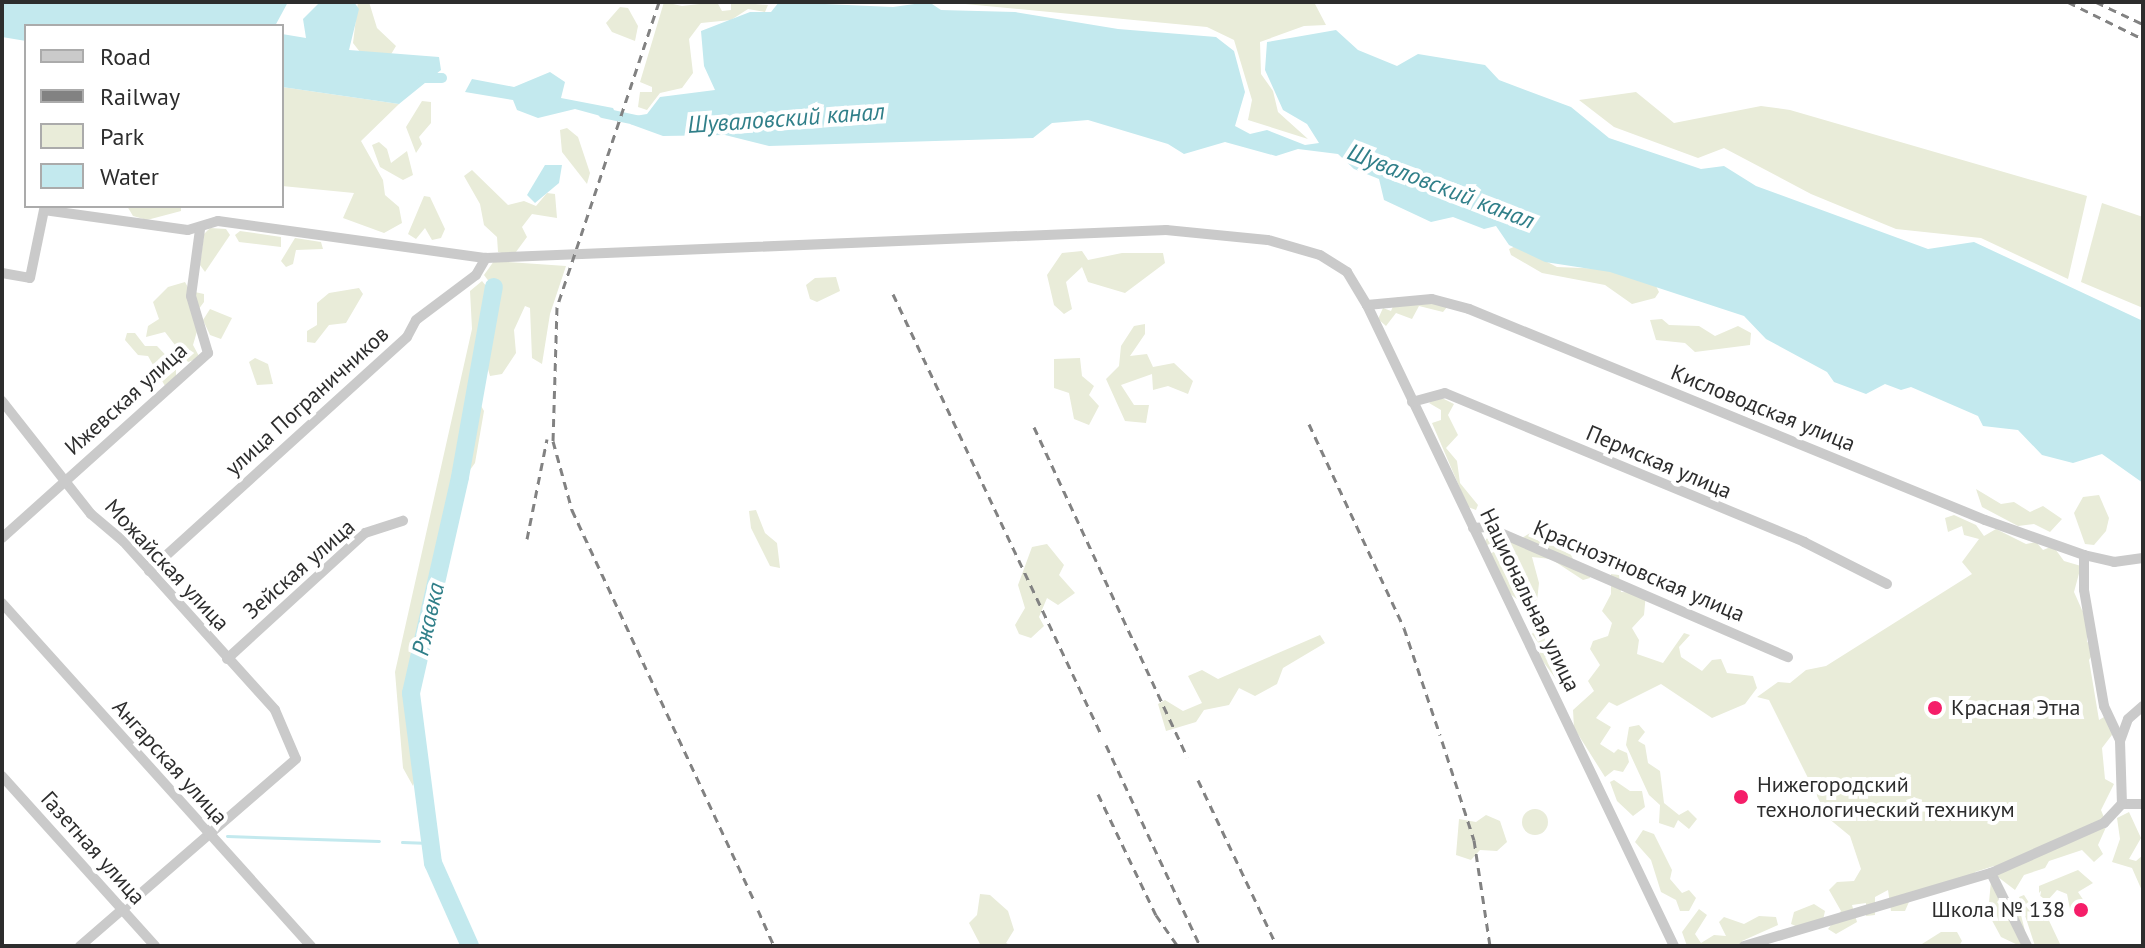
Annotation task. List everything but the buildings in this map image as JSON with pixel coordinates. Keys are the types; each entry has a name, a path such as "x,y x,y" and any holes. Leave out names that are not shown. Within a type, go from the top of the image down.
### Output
{"street":[{"path":"2,273 30,278 44,210 200,229 218,221 486,258"},
{"name":"Ижевская улица","path":"2,538 208,353 191,296 200,229"},
{"name":"Национальная улица","path":"486,258 1166,230 1268,240 1320,255 1347,272 1367,305 1674,946"},
{"name":"улица Пограничников","path":"149,571 407,337 416,320 476,275 486,258"},
{"name":"Кисловодская улица","path":"1367,305 1432,299 1469,309 1985,520 2084,555 2114,562 2143,558"},
{"name":"Пермская улица","path":"1412,402 1445,393 1804,542 1887,584"},
{"name":"Можайская улица","path":"2,401 64,480 285,724 296,759 206,834"},
{"name":"Зейская улица","path":"227,659 365,533 403,521"},
{"name":"Красноэтновская улица","path":"1473,528 1487,527 1788,657"},
{"path":"2084,555 2084,590 2104,706 2120,741"},
{"name":"Ангарская улица","path":"2,603 206,834 311,946"},
{"path":"1744,946 1991,873 2104,823 2122,804 2120,741 2128,719 2143,706"},
{"name":"Газетная улица","path":"2,776 155,946"},
{"path":"2122,804 2143,804"},
{"path":"80,946 206,834"},
{"path":"1991,873 2027,946"}],"green space":[{"path":"358,2 369,2 377,28 396,46 390,56 360,52 353,43"},
{"path":"664,2 682,6 717,2 722,11 731,10 731,2 768,5 765,12 748,9 731,20 701,23 689,39 693,73 682,88 660,93 647,110 638,107 640,92 652,92 652,87 640,82"},
{"path":"944,2 1314,2 1326,25 1304,26 1260,42 1261,74 1273,91 1278,112 1308,139 1248,120 1252,100 1234,40 1207,27"},
{"path":"620,7 628,8 638,26 635,41 612,32 606,23"},
{"path":"284,87 399,104 361,141 383,180 385,195 399,207 402,223 384,233 343,218 354,193 284,186"},
{"path":"1636,92 1674,123 1761,106 1790,110 2087,196 2068,279 1981,238 1896,229 1811,194 1724,148 1698,158 1614,127 1579,100"},
{"path":"422,101 431,102 431,123 419,137 422,144 416,153 406,127"},
{"path":"567,128 578,137 590,173 587,184 562,152 560,130"},
{"path":"379,142 387,149 391,163 407,151 413,175 403,180 380,167 372,145"},
{"path":"472,170 508,205 524,201 536,206 547,193 555,194 557,218 532,214 522,227 527,237 513,256 498,252 497,237 484,225 480,204 464,176"},
{"path":"424,196 430,197 445,229 441,238 432,240 425,228 416,239 408,234"},
{"path":"2102,203 2143,217 2143,308 2081,282"},
{"path":"128,208 181,208 181,211 147,220 133,216"},
{"path":"210,228 226,229 230,235 205,272 200,265 204,234"},
{"path":"240,231 281,237 281,247 239,242 235,235"},
{"path":"295,238 321,242 323,249 296,250 293,264 286,267 281,261"},
{"path":"1516,246 1557,267 1606,269 1655,284 1659,292 1655,298 1632,304 1605,285 1542,273 1511,255 1509,249"},
{"path":"1082,251 1088,260 1122,253 1163,253 1165,263 1125,293 1088,282 1082,267 1066,282 1072,309 1064,314 1054,305 1047,275 1062,253"},
{"path":"494,261 566,266 550,314 542,364 532,358 530,308 525,306 514,330 516,353 502,374 490,376 486,362 499,295 484,275"},
{"path":"836,277 840,291 817,302 810,299 806,285 815,278"},
{"path":"482,281 496,298 475,395 484,411 475,463 457,488 406,689 419,769 413,786 403,768 395,672 472,329 470,291"},
{"path":"185,282 190,291 204,294 204,302 195,314 198,328 193,345 200,358 188,362 165,332 146,337 148,326 159,319 153,302 168,287"},
{"path":"359,288 363,294 346,323 329,325 315,343 307,342 307,331 317,325 317,303 329,293"},
{"path":"1397,297 1452,301 1443,312 1419,306 1412,319 1396,313 1386,326 1378,319 1383,308 1391,311"},
{"path":"210,309 232,318 221,339 210,335 203,320"},
{"path":"1662,319 1669,325 1699,326 1715,336 1738,326 1751,333 1750,345 1695,352 1685,343 1656,340 1650,320"},
{"path":"1145,324 1145,334 1130,356 1147,354 1153,367 1174,363 1193,381 1188,394 1168,386 1153,390 1152,374 1121,385 1134,405 1149,405 1146,423 1125,421 1106,379 1119,366 1121,346 1134,326"},
{"path":"127,333 135,333 145,346 157,346 176,366 176,379 165,386 148,356 138,355 125,340"},
{"path":"255,358 268,364 273,384 257,385 249,362"},
{"path":"1080,358 1082,376 1094,386 1089,395 1099,406 1089,425 1074,419 1069,393 1054,388 1054,359"},
{"path":"1440,397 1454,404 1448,415 1458,435 1446,448 1457,461 1460,483 1478,505 1476,510 1468,507 1432,423 1441,420 1441,410 1429,403"},
{"path":"1976,489 2001,504 2014,502 2030,512 2043,506 2062,519 2050,532 2034,524 2018,526 1982,507"},
{"path":"2099,495 2109,518 2106,531 2094,545 2085,544 2074,513 2083,497"},
{"path":"756,510 765,533 777,543 780,568 770,566 751,528 749,511"},
{"name":"Красная Этна","path":"1954,515 1976,525 1984,536 1996,529 2026,544 2036,542 2043,550 2053,546 2064,561 2081,566 2074,592 2082,610 2094,621 2087,633 2087,642 2097,647 2089,660 2099,720 2104,717 2118,727 2102,748 2105,779 2114,784 2101,810 2107,825 2098,845 2103,854 2094,862 2082,850 2049,861 2045,868 2024,875 2015,890 1998,877 1994,866 1975,872 1974,882 1912,895 1905,911 1891,911 1888,890 1875,897 1875,915 1866,916 1866,903 1852,905 1857,922 1836,934 1828,929 1841,911 1829,890 1837,882 1854,881 1861,869 1850,836 1828,818 1769,700 1757,697 1778,682 1790,683 1806,670 1826,666 1972,574 1962,562 1979,539 1964,535 1962,526 1948,532 1945,518"},
{"path":"1512,533 1522,538 1530,533 1541,543 1568,549 1573,559 1589,568 1590,578 1583,580 1551,559 1532,557 1539,583 1537,601 1523,604 1509,593 1485,541 1489,535"},
{"path":"1047,544 1064,565 1059,575 1075,593 1058,605 1047,598 1039,617 1044,626 1031,638 1019,634 1015,625 1025,608 1018,585 1032,547"},
{"path":"1611,574 1619,575 1621,592 1646,593 1644,615 1632,628 1639,640 1637,654 1663,663 1684,633 1690,635 1679,647 1681,657 1702,671 1712,660 1721,659 1727,673 1753,676 1757,688 1745,704 1712,718 1661,684 1617,706 1609,702 1596,718 1611,727 1600,744 1614,753 1618,749 1627,753 1629,762 1623,772 1614,770 1605,777 1574,728 1573,710 1594,691 1588,681 1600,665 1590,649 1593,641 1608,636 1612,623 1602,611 1611,594"},
{"path":"1537,626 1548,627 1544,643 1570,681 1561,686 1539,656 1541,647 1532,634"},
{"path":"1320,635 1325,643 1283,668 1277,684 1255,696 1239,688 1229,705 1204,710 1196,722 1166,731 1158,704 1165,700 1183,711 1202,703 1188,676 1202,670 1218,679"},
{"path":"1639,725 1645,732 1638,741 1645,745 1648,763 1660,771 1664,803 1679,815 1688,810 1697,819 1689,829 1678,820 1674,828 1659,823 1660,805 1649,795 1626,745 1629,727"},
{"path":"1614,780 1630,791 1642,791 1645,807 1633,816 1617,801 1610,782"},
{"path":"1535,809 1544,813 1548,822 1544,831 1535,835 1526,831 1522,822 1526,813"},
{"path":"2129,812 2141,838 2129,859 2136,861 2143,855 2143,893 2132,868 2112,862 2120,839 2117,818"},
{"path":"1486,815 1500,821 1507,842 1497,851 1480,850 1471,860 1456,855 1459,819 1476,822"},
{"path":"1643,830 1654,834 1672,870 1670,879 1682,893 1689,890 1696,898 1689,911 1680,911 1676,900 1661,892 1651,860 1635,842"},
{"path":"2078,870 2093,883 2078,892 2088,907 2080,918 2070,909 2067,894 2057,890 2047,901 2039,895 2039,886"},
{"path":"1991,881 2006,893 1997,902 2003,909 2002,921 2010,914 2021,915 2026,935 2020,946 2001,937 1988,913"},
{"path":"980,894 990,895 1008,911 1014,930 1006,943 1012,946 981,946 969,923 977,915"},
{"path":"2024,895 2033,909 2044,910 2061,946 2035,946 2019,897"},
{"path":"1814,904 1825,911 1823,920 1800,928 1791,924 1794,912"},
{"path":"1699,909 1707,915 1695,934 1701,943 1714,935 1726,936 1719,922 1724,917 1744,924 1759,916 1776,917 1778,925 1742,941 1743,946 1687,946 1682,932"},
{"path":"1941,932 1957,932 1962,941 1959,946 1922,944"}],"water":[{"path":"2,2 288,2 276,24 24,24 24,41 2,37"},
{"path":"320,2 354,2 359,9 349,50 439,57 441,70 399,104 284,87 284,34 306,38 303,19"},
{"path":"779,2 893,7 929,2 941,10 1015,12 1118,29 1216,37 1234,51 1245,92 1235,126 1250,134 1267,130 1305,145 1319,143 1307,124 1283,110 1265,70 1267,42 1336,30 1358,50 1397,66 1418,54 1485,65 1499,80 1571,107 1609,138 1701,169 1724,166 1756,186 1928,249 1974,242 2143,321 2143,483 2102,454 2073,463 2042,455 2018,430 1983,426 1978,416 1911,387 1901,390 1885,384 1866,394 1834,382 1827,372 1766,339 1744,316 1610,272 1545,262 1509,245 1496,226 1484,229 1453,217 1431,222 1384,200 1379,179 1354,169 1338,154 1298,149 1276,156 1225,142 1184,154 1168,144 1088,120 1052,123 1033,138 769,146 725,135 663,136 630,124 629,117 647,114 660,97 715,90 704,66 701,31 750,12 771,12"},
{"path":"550,72 565,82 561,98 613,108 616,114 608,118 575,109 538,118 517,110 513,100 465,92 472,79 514,87"},
{"path":"545,165 562,165 559,183 535,203 527,195"}],"waterway":[{"name":"Шуваловский канал","path":"423,78 442,78"},
{"name":"Шуваловский канал","path":"603,113 642,121"},
{"name":"Ржавка","path":"470,946 433,863 411,693 460,477 494,287"},
{"path":"227,836 379,841"},
{"path":"402,842 430,843"}],"railway":[{"path":"659,2 557,307 553,441 572,510 754,901"},
{"path":"2068,2 2143,39"},
{"path":"2096,2 2143,24"},
{"path":"893,294 1102,736"},
{"path":"1309,424 1404,628 1440,735"},
{"path":"1034,427 1187,757"},
{"path":"527,539 547,439"},
{"path":"1442,741 1474,840 1490,946"},
{"path":"1106,745 1200,946"},
{"path":"1198,780 1277,946"},
{"path":"1098,794 1156,915 1178,946"},
{"path":"758,910 774,946"}],"place":[{"name":"Красная Этна","path":"1935,708"},
{"name":"Нижегородский технологический техникум","path":"1741,797"},
{"name":"Школа № 138","path":"2081,910"}]}
